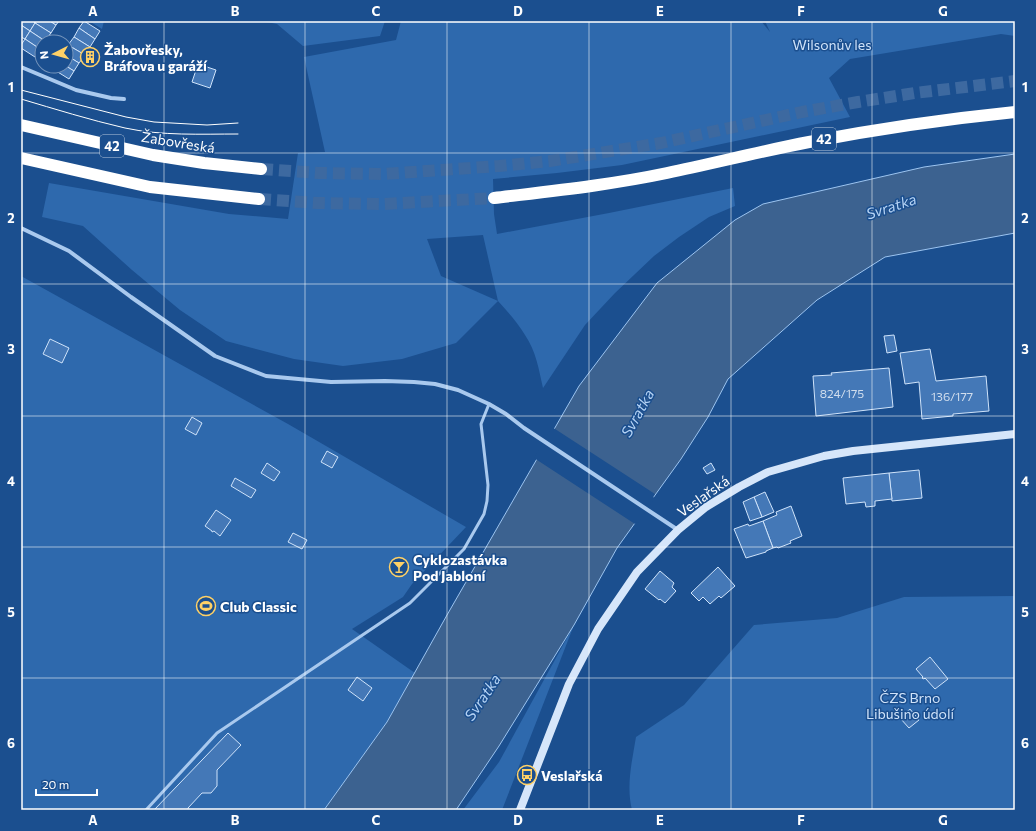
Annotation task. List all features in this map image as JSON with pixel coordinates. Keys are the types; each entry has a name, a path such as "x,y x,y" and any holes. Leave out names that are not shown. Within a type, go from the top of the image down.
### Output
{"highway":[{"name":"42","path":"494,198 600,185 667,173 808,142 863,132 983,115 1015,112"},
{"name":"Žabovřeská","path":"21,125 153,155 204,163 261,169"},
{"name":"42","path":"21,158 150,187 259,199"}],"street":[{"path":"21,67 76,90 111,98 124,99"},
{"path":"21,228 69,251 215,356 266,376 331,382 385,381 435,384 458,390 489,404 678,530"},
{"name":"Veslařská","path":"520,810 569,684 598,629 637,572 678,530 706,508 739,486 768,472 824,456 853,451 1015,434"}],"lane":[{"path":"146,810 217,733 410,603 464,549 484,514 487,501 488,486 481,424 489,404"}],"green space":[{"path":"89,21 104,21 102,29"},
{"path":"262,21 385,21 380,36 303,46 277,24"},
{"name":"Wilsonův les","path":"401,21 761,21 770,32 765,21 1015,21 1015,36 1001,34 850,59 829,78 850,117 622,165 493,179 494,214 497,234 733,188 735,206 709,217 654,256 615,293 585,325 543,388 537,361 529,341 516,322 498,301 456,343 402,359 343,366 294,359 226,341 180,310 83,226 42,217 49,183 229,214 288,219 298,153 325,152 304,57 396,40","holes":["483,235 498,301 441,276 427,239"]},
{"path":"21,276 288,424 466,527 412,584 403,597 352,629 415,673 387,722 324,810 21,810"},
{"name":"ČZS Brno Libušino údolí","path":"1015,596 1015,810 632,810 630,801 631,764 636,737 684,705 754,625 837,618 904,597"},
{"path":"574,625 502,810 463,810 499,762"}],"water":[{"name":"Svratka","path":"1015,154 1015,233 885,257 817,300 728,379 708,417 681,459 617,548 574,625 499,746 456,810 324,810 387,722 579,386 657,283 735,220 763,204 924,167"}],"pier":[{"path":"552,427 655,494 653,497 655,498 638,523 637,522 635,524 534,458"}],"building":[{"path":"21,21 33,21 35,23 30,31 21,25"},
{"path":"36,21 50,21 56,25 51,33 35,23"},
{"path":"50,21 59,21 56,25"},
{"path":"84,21 100,31 95,39 79,28"},
{"path":"35,23 51,33 34,34 30,31"},
{"path":"21,25 30,31 25,39 21,37"},
{"path":"79,28 95,39 90,47 74,37"},
{"path":"30,31 34,34 34,45 25,39"},
{"path":"74,37 90,47 85,55 74,49"},
{"path":"25,39 34,45 34,56 21,48 21,45"},
{"path":"74,49 85,55 79,63 74,60"},
{"name":"Žabovřesky, Bráfova u garáží","path":"90,54 93,56 90,60 87,58"},
{"path":"74,60 79,63 74,71"},
{"path":"198,64 216,70 210,88 192,82"},
{"path":"61,74 72,74 69,79"},
{"path":"894,335 897,351 887,353 884,336"},
{"path":"50,339 69,348 62,363 43,354"},
{"path":"930,349 936,381 986,376 989,411 953,414 953,416 922,419 919,382 905,384 900,353"},
{"path":"889,368 893,407 816,416 813,376"},
{"path":"192,417 202,423 196,435 185,429"},
{"path":"327,451 338,457 332,468 321,462"},
{"path":"267,463 280,472 274,481 261,473"},
{"path":"711,463 715,470 707,474 703,468"},
{"path":"919,470 922,498 892,501 889,473"},
{"path":"889,473 892,499 875,501 875,506 866,507 865,502 846,504 843,478"},
{"path":"235,478 256,490 251,498 231,486"},
{"path":"765,492 774,512 762,517 754,497"},
{"path":"754,497 762,517 750,521 743,502"},
{"path":"791,506 802,536 790,541 791,543 778,548 773,548 763,521 777,515 776,512"},
{"path":"216,510 231,520 220,536 205,526"},
{"path":"763,521 773,548 766,552 746,558 734,529"},
{"path":"293,533 307,540 302,549 288,542"},
{"path":"718,567 735,586 721,598 719,596 710,604 703,597 699,601 691,593"},
{"path":"660,571 674,583 672,587 676,591 665,603 645,589"},
{"path":"930,657 948,679 935,689 925,678 922,678 923,677 916,669"},
{"path":"357,677 372,688 363,701 348,690"},
{"path":"910,709 919,720 909,728 900,718"},
{"path":"228,733 241,745 217,770 217,786 211,793 202,793 188,808 188,810 154,810"}],"tunnel":[{"path":"261,169 319,173 383,174 550,161 661,143 802,112 858,102 915,93 1015,81"},
{"path":"259,199 318,203 384,204 494,198"}],"tram line":[{"path":"21,90 126,117 154,122 207,125 238,123"},
{"path":"21,99 99,122 139,131 182,134 238,134"}],"place":[{"name":"Žabovřesky, Bráfova u garáží","path":"90,57"},
{"name":"Cyklozastávka Pod Jabloní","path":"399,567"},
{"name":"Club Classic","path":"206,606"},
{"name":"Veslařská","path":"527,775"}]}
